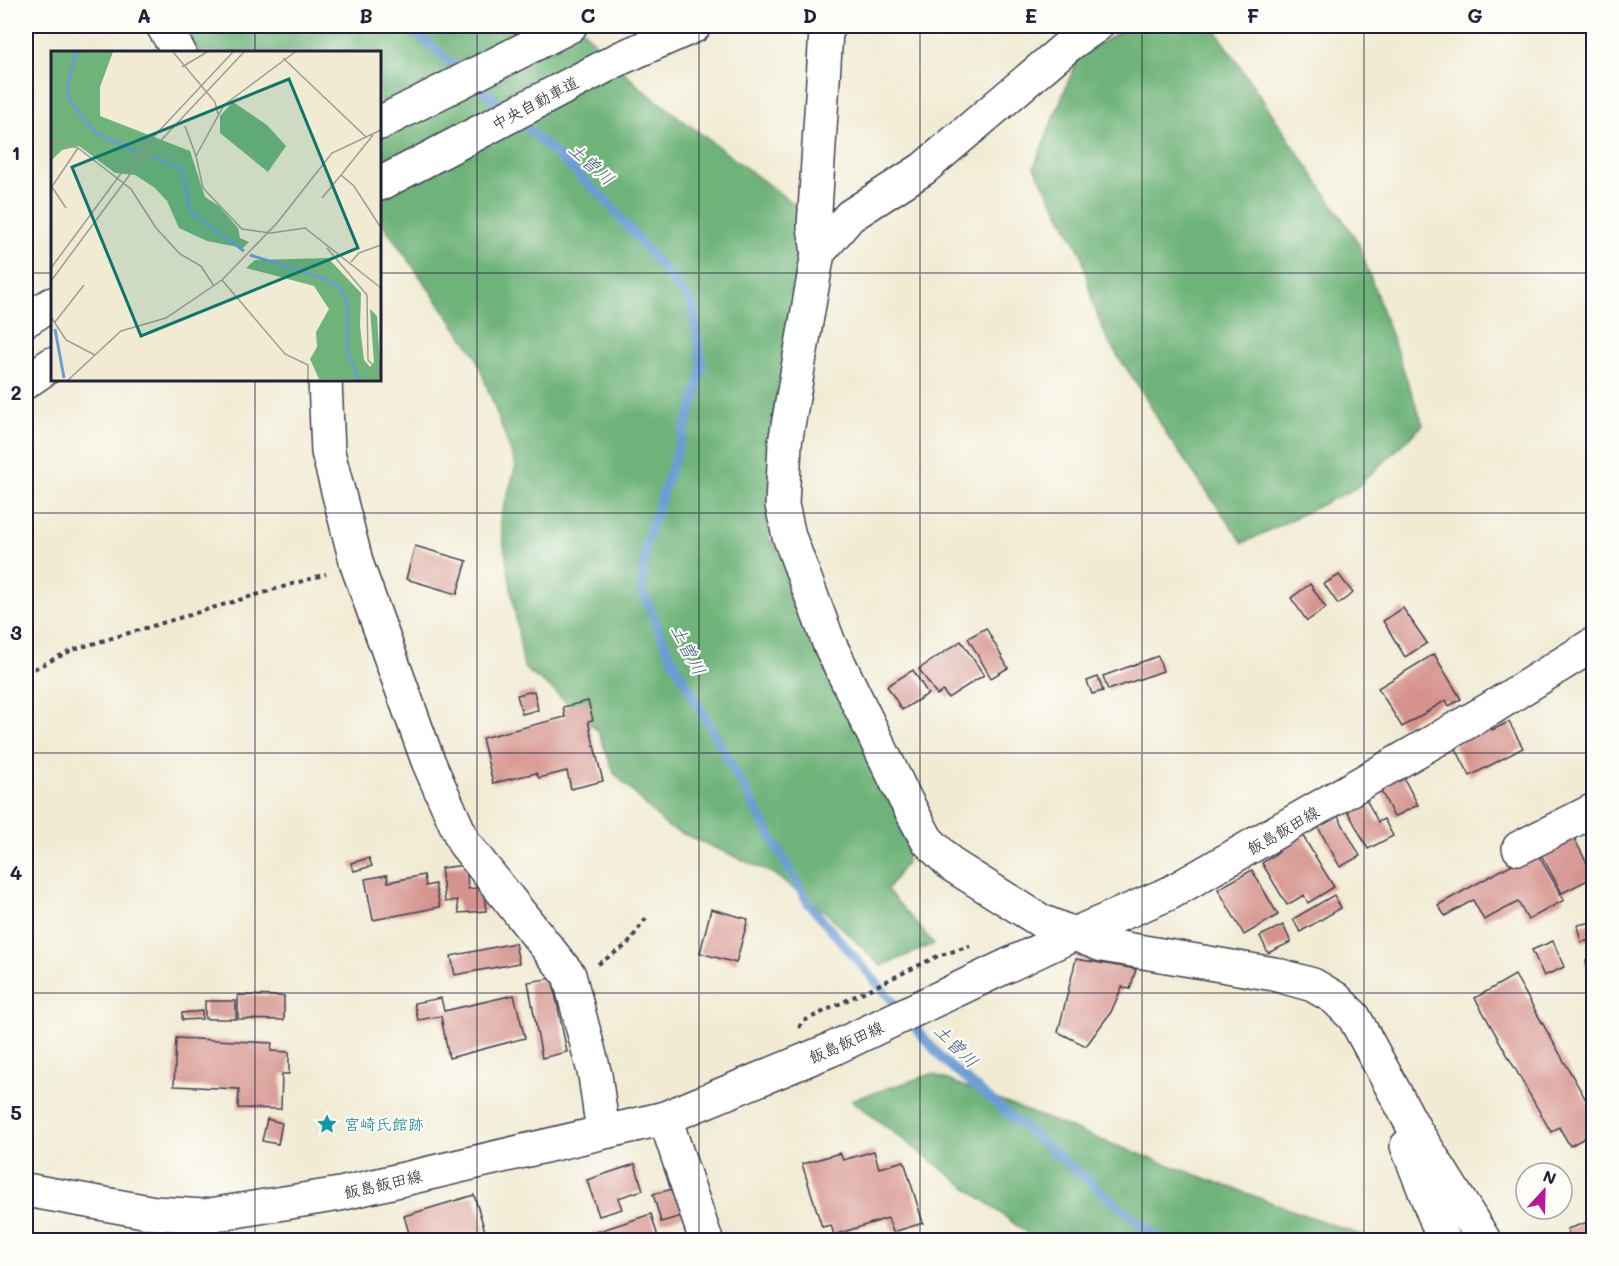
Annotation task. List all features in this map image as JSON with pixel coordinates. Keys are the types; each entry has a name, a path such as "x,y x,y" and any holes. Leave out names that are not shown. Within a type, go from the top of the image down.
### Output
{"main road":[{"path":"163,26 178,51"},
{"path":"381,122 570,26"},
{"name":"中央自動車道","path":"384,182 621,58 694,26"},
{"path":"826,31 814,227 818,253 785,443 782,505 789,536 829,643 927,840 952,865 1041,921 1102,945 1263,972 1313,985 1335,998 1354,1017 1415,1130 1484,1240"},
{"path":"818,253 850,216 923,169 1080,32"},
{"path":"26,320 51,305"},
{"path":"26,382 51,365"},
{"path":"325,381 328,452 357,565 428,761 464,843 569,975 595,1075 603,1132"},
{"name":"飯島飯田線","path":"26,1190 155,1213 204,1216 340,1194 665,1118 830,1050 1074,933 1170,893 1264,842 1505,700 1593,644"},
{"path":"1519,849 1593,810"},
{"path":"1364,1035 1444,1240"},
{"path":"665,1118 706,1240"}],"path":[{"path":"26,673 72,650 357,565"},
{"path":"569,975 591,967 627,945 647,917"},
{"path":"802,1022 938,956"}],"green space":[{"path":"180,26 579,26 638,86 796,206 804,250 770,443 769,537 835,635 905,827 907,861 887,890 934,944 881,966 829,915 772,873 668,827 614,773 598,731 554,691 524,668 500,520 516,466 475,354 381,221 381,51 195,51"},
{"path":"1130,26 1213,26 1358,242 1423,425 1356,488 1243,543 1169,438 1143,393 1109,343 1093,304 1081,253 1034,167 1079,55"},
{"path":"932,1074 1101,1140 1374,1240 1036,1240 851,1100"}],"building":[{"path":"415,546 467,561 457,594 406,579"},
{"path":"1339,575 1353,593 1338,604 1324,584"},
{"path":"1310,584 1326,608 1307,621 1291,598"},
{"path":"1403,608 1427,643 1405,657 1383,621"},
{"path":"986,628 1008,668 991,678 968,638"},
{"path":"961,641 984,675 948,698 943,691 937,695 919,669"},
{"path":"1434,654 1461,699 1449,706 1446,700 1402,727 1378,688"},
{"path":"1158,656 1163,671 1108,690 1103,676"},
{"path":"913,670 928,694 902,710 887,686"},
{"path":"1098,677 1103,691 1092,694 1087,681"},
{"path":"534,691 538,710 522,714 517,695"},
{"path":"588,701 593,720 588,721 603,781 571,789 567,771 539,778 536,773 493,783 482,738 565,717 563,707"},
{"path":"1509,722 1523,748 1470,776 1454,745 1491,726 1492,730"},
{"path":"1402,775 1418,805 1394,817 1379,787"},
{"path":"1366,799 1378,822 1384,819 1393,836 1368,849 1347,810"},
{"path":"1338,816 1360,856 1340,867 1318,827"},
{"path":"1301,833 1334,887 1308,903 1304,895 1287,905 1262,863 1279,852 1276,848"},
{"path":"1572,834 1594,877 1562,893 1539,851"},
{"path":"1536,851 1564,900 1528,920 1518,902 1484,920 1473,900 1445,916 1438,905"},
{"path":"369,858 372,866 354,871 351,863"},
{"path":"466,865 468,889 483,887 486,911 459,913 457,900 445,902 441,868"},
{"path":"1252,870 1278,915 1244,935 1218,889"},
{"path":"387,875 388,882 424,875 426,886 435,884 440,907 373,920 365,879"},
{"path":"1334,895 1341,908 1300,932 1293,919"},
{"path":"711,909 748,919 736,963 700,953"},
{"path":"1594,922 1594,940 1581,942 1577,925"},
{"path":"1283,925 1291,942 1268,953 1260,936"},
{"path":"1553,941 1564,967 1544,976 1532,950"},
{"path":"515,943 519,963 455,975 451,956"},
{"path":"1076,959 1136,969 1130,989 1122,987 1111,1012 1086,1046 1058,1032"},
{"path":"1594,959 1594,1000 1591,1000 1586,960"},
{"path":"1515,975 1594,1114 1594,1133 1570,1146 1559,1127 1551,1132 1475,998"},
{"path":"552,978 567,1052 542,1058 528,982"},
{"path":"238,995 284,996 284,1020 238,1019"},
{"path":"514,995 525,1038 449,1058 441,1016 418,1020 414,1003 441,998 444,1011"},
{"path":"205,1001 236,1001 236,1019 205,1019"},
{"path":"202,1011 202,1019 182,1020 182,1013"},
{"path":"176,1038 272,1043 271,1051 289,1052 289,1074 282,1074 281,1109 238,1108 239,1089 174,1086"},
{"path":"267,1119 282,1123 278,1144 262,1141"},
{"path":"874,1151 879,1168 904,1161 923,1223 893,1232 888,1218 834,1235 831,1225 822,1227 802,1164 840,1153 843,1160"},
{"path":"635,1164 643,1190 618,1198 622,1209 599,1216 587,1180"},
{"path":"677,1188 685,1215 661,1222 653,1194"},
{"path":"474,1195 485,1231 452,1240 411,1240 404,1216"},
{"path":"651,1214 659,1240 578,1240 578,1238"},
{"path":"1594,1220 1594,1240 1571,1240 1567,1229"}],"waterway":[{"name":"土曽川","path":"408,26 463,73"},
{"name":"土曽川","path":"473,82 506,110"},
{"name":"土曽川","path":"517,119 605,199 692,304 702,367 696,396 646,542 642,590 667,649 808,903 944,1061 1160,1240"}],"place":[{"name":"宮崎氏館跡","path":"327,1124"}]}
